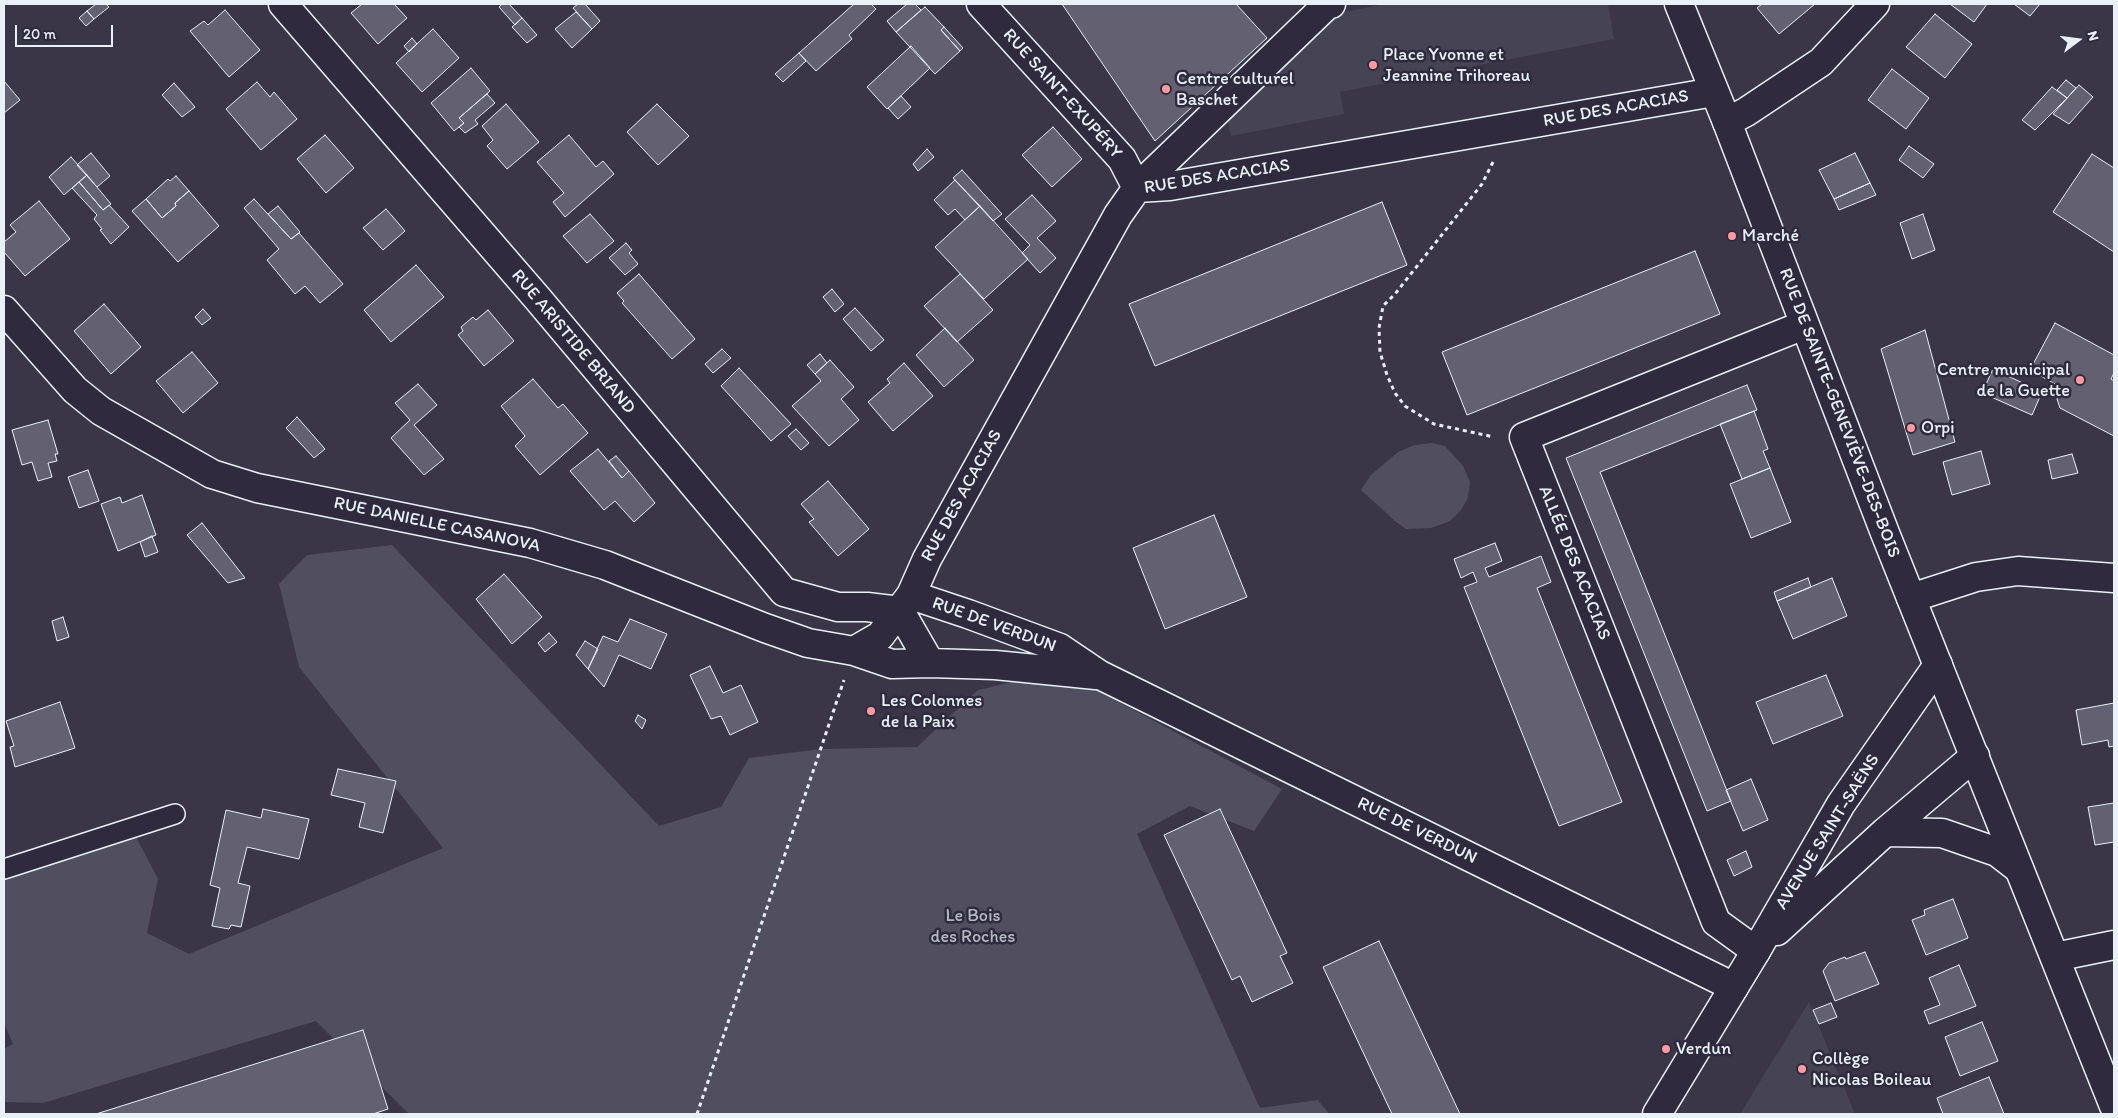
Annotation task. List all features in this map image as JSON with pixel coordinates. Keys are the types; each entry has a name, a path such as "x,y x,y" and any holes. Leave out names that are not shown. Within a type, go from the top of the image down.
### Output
{"street":[{"name":"RUE ARISTIDE BRIAND","path":"283,4 538,299 784,592"},
{"name":"RUE SAINT-EXUPÉRY","path":"981,4 1122,159 1137,188"},
{"path":"1137,188 1328,4"},
{"name":"RUE DE SAINTE-GENEVIÈVE-DES-BOIS","path":"1679,4 1727,122 1911,598 2114,1106"},
{"path":"1727,122 1821,62 1875,4"},
{"name":"RUE DES ACACIAS","path":"906,603 927,559 1118,215 1137,188 1170,186 1714,92"},
{"name":"RUE DANIELLE CASANOVA","path":"4,310 75,390 101,412 212,474 257,488 530,543 605,565 808,643 854,651"},
{"path":"1524,437 1804,325"},
{"name":"ALLÉE DES ACACIAS","path":"1524,437 1716,922 1756,951"},
{"path":"1911,598 1976,577 2018,571 2114,578"},
{"path":"765,628 784,592 838,607 866,607 906,603"},
{"path":"854,651 880,636 906,603"},
{"name":"RUE DE VERDUN","path":"906,603 930,662"},
{"name":"RUE DE VERDUN","path":"906,603 968,614 1060,648 1100,675 1734,987"},
{"name":"RUE DE VERDUN","path":"854,651 892,664 930,662 995,665 1100,675"},
{"name":"AVENUE SAINT-SAËNS","path":"1657,1114 1756,951 1841,804 1938,665"},
{"name":"AVENUE SAINT-SAËNS","path":"1756,951 1885,832 1974,756"},
{"path":"1885,832 1942,833 1997,852 2019,868"},
{"path":"2055,957 2114,946"}],"lane":[{"path":"4,869 175,814"}],"path":[{"path":"1492,130 1494,159 1482,184 1395,294 1383,306 1379,328 1380,352 1395,392 1405,406 1434,424 1502,438 1524,437"},
{"path":"697,1114 854,651"}],"shaded area":[{"name":"Place Yvonne et Jeannine Trihoreau","path":"1385,4 1608,4 1614,39 1340,92 1344,114 1231,136 1225,106 1324,16"},
{"name":"Collège Nicolas Boileau","path":"1809,1002 1855,1114 1740,1114"}],"green space":[{"path":"1432,443 1445,446 1463,466 1470,482 1468,498 1461,510 1450,521 1431,528 1406,529 1361,490 1371,475 1398,452 1414,445"},
{"name":"Le Bois des Roches","path":"392,545 659,826 721,807 749,758 821,749 917,747 978,690 1042,675 1085,684 1282,789 1254,831 1190,806 1137,834 1260,1108 1318,1100 1329,1114 409,1114 316,1021 43,1103 4,1102 4,1049 13,1044 4,1023 4,877 134,833 158,879 147,933 189,954 443,848 299,667 279,584 307,555"}],"building":[{"path":"96,4 106,4 109,7 94,19 87,11"},
{"path":"362,4 394,4 407,18 378,44 351,13"},
{"path":"502,4 509,4 522,18 515,25 499,7"},
{"path":"578,4 585,4 600,21 592,29 573,8"},
{"path":"854,4 871,4 876,9 849,35 852,39 816,71 799,53"},
{"path":"907,4 915,4 921,10 896,32 887,21"},
{"name":"Centre culturel Baschet","path":"1062,4 1236,4 1267,38 1155,141"},
{"path":"1762,4 1815,4 1779,34 1757,8"},
{"path":"1950,4 1987,4 1974,22"},
{"path":"2014,4 2040,4 2030,16"},
{"path":"925,7 944,27 941,30 960,51 935,74 896,32"},
{"path":"225,10 260,50 229,77 190,31 204,21 208,25"},
{"path":"87,11 94,19 86,26 79,18"},
{"path":"576,12 592,29 572,48 555,29"},
{"path":"1935,14 1972,44 1945,78 1906,47"},
{"path":"522,18 537,35 527,43 512,27"},
{"path":"944,27 963,48 960,51 941,30"},
{"path":"433,29 459,58 422,92 396,63"},
{"path":"412,38 417,44 409,52 404,46"},
{"path":"911,46 930,68 887,109 867,87"},
{"path":"799,53 806,61 783,82 775,74"},
{"path":"471,68 490,91 459,118 464,123 454,131 431,103"},
{"path":"1892,69 1929,98 1906,129 1868,100"},
{"path":"2066,80 2076,88 2067,98 2057,90"},
{"path":"4,81 20,100 4,113"},
{"path":"257,82 270,97 274,92 297,119 261,150 226,109"},
{"path":"174,83 195,107 182,117 162,95"},
{"path":"2079,85 2093,97 2069,124 2053,114"},
{"path":"2052,87 2067,98 2035,130 2022,120"},
{"path":"487,94 495,103 475,120 478,124 465,133 459,127 464,123 459,118"},
{"path":"901,96 911,107 898,119 888,108"},
{"path":"506,104 539,142 507,169 487,146 493,140 482,126"},
{"path":"657,104 689,136 658,165 627,132"},
{"path":"1053,127 1082,159 1052,187 1022,155"},
{"path":"325,135 354,168 326,193 297,159"},
{"path":"569,135 596,167 603,161 614,174 565,217 553,202 564,193 537,162"},
{"path":"1909,146 1934,164 1923,178 1899,160"},
{"path":"927,149 934,157 918,171 913,164"},
{"path":"91,153 110,176 97,187 77,165"},
{"path":"1855,153 1870,183 1834,199 1819,170"},
{"path":"2092,154 2114,168 2114,252 2053,212"},
{"path":"71,157 87,175 64,195 49,177"},
{"path":"962,170 1002,214 993,221 953,178"},
{"path":"87,175 111,204 103,210 79,182"},
{"path":"176,176 189,191 162,218 146,199 168,179 170,181"},
{"path":"955,180 980,206 965,220 955,209 948,215 934,200"},
{"path":"79,182 103,210 109,205 129,227 111,244 94,219 97,215 72,188"},
{"path":"1870,183 1876,195 1839,210 1834,199"},
{"path":"189,191 219,226 178,262 132,211 146,199 162,218"},
{"path":"1032,195 1056,221 1037,238 1056,258 1040,273 1022,253 1030,245 1005,219"},
{"path":"254,199 291,239 299,233 343,284 320,303 305,286 295,294 267,260 279,249 244,208"},
{"path":"39,201 70,239 25,276 4,252 4,242 16,232 10,225"},
{"path":"1382,202 1407,265 1155,366 1129,304"},
{"path":"278,206 300,232 291,239 268,214"},
{"path":"980,206 1028,259 984,299 935,247"},
{"path":"386,209 405,231 383,250 363,228"},
{"path":"590,214 614,241 587,263 563,236"},
{"path":"1923,214 1935,250 1912,259 1900,223"},
{"path":"626,243 632,250 629,253 638,264 625,275 609,258"},
{"path":"1695,251 1720,314 1467,415 1442,352"},
{"path":"416,265 444,297 391,342 364,310"},
{"path":"639,274 695,339 672,359 622,303 624,301 617,293"},
{"path":"960,274 993,310 957,342 924,306"},
{"path":"832,289 844,304 835,312 823,297"},
{"path":"104,304 141,347 111,374 74,331"},
{"path":"855,308 884,340 871,351 843,319"},
{"path":"203,309 211,318 202,325 195,317"},
{"path":"488,310 514,341 484,366 458,335 463,331 461,327 473,317 476,320"},
{"name":"Centre municipal de la Guette","path":"2055,323 2114,355 2114,373 2111,379 2114,381 2114,436 2060,408 2057,399 2062,388 2030,370"},
{"path":"945,328 974,360 944,387 916,355"},
{"path":"1925,330 1955,442 1913,455 1881,349"},
{"path":"722,349 731,358 713,373 705,364"},
{"path":"192,352 218,383 183,413 156,381"},
{"path":"820,354 827,363 815,374 807,365"},
{"path":"830,360 854,387 841,399 859,420 829,446 792,406 821,381 815,374"},
{"path":"904,363 933,396 893,431 868,402 890,383 887,379"},
{"path":"739,368 791,424 771,441 721,386"},
{"path":"1993,369 2042,392 2032,415 1982,393"},
{"path":"533,379 558,408 563,404 588,433 540,475 515,446 525,436 501,406"},
{"path":"418,384 437,405 414,425 444,459 424,475 391,438 410,420 395,403"},
{"path":"1747,385 1757,410 1600,472 1731,801 1707,811 1566,458"},
{"path":"1754,411 1768,449 1763,451 1770,468 1742,479 1720,424"},
{"path":"297,417 325,449 314,458 286,428"},
{"path":"48,420 58,454 55,454 57,461 48,463 52,477 38,481 32,462 22,465 12,430"},
{"path":"796,429 809,443 801,450 788,436"},
{"path":"598,449 622,478 629,471 655,503 634,522 615,501 604,510 570,471"},
{"path":"1981,451 1990,484 1952,495 1943,462"},
{"path":"2072,454 2078,473 2052,479 2048,460"},
{"path":"616,456 629,471 622,478 609,461"},
{"path":"1770,468 1791,522 1751,538 1730,484"},
{"path":"88,470 99,501 79,508 68,477"},
{"path":"828,481 869,529 838,556 809,522 814,519 801,504"},
{"path":"142,495 156,535 118,551 101,504 120,497 122,503"},
{"path":"1214,515 1247,597 1165,629 1133,548"},
{"path":"202,523 245,578 228,583 187,535"},
{"path":"152,536 158,552 145,557 140,542"},
{"path":"1495,543 1502,561 1485,568 1489,577 1541,556 1551,582 1537,588 1622,802 1559,826 1464,587 1477,582 1473,572 1461,578 1454,559"},
{"path":"504,574 542,617 512,644 476,599"},
{"path":"1808,578 1811,587 1777,601 1774,592"},
{"path":"1832,578 1847,616 1793,639 1777,601"},
{"path":"63,617 69,637 57,641 52,621"},
{"path":"630,619 667,634 651,669 619,655 604,687 588,669 603,636 618,642"},
{"path":"549,633 557,642 545,652 538,643"},
{"path":"585,641 598,649 588,669 576,655"},
{"path":"710,666 723,693 741,685 758,722 730,735 721,716 711,719 690,675"},
{"path":"1826,675 1843,716 1773,744 1756,702"},
{"path":"60,702 75,748 15,767 10,747 14,746 6,721"},
{"path":"2114,703 2114,746 2109,747 2108,740 2082,745 2076,710"},
{"path":"638,715 646,720 642,729 635,721"},
{"path":"338,769 396,781 383,833 359,827 365,803 331,795"},
{"path":"1751,779 1768,820 1743,831 1726,790"},
{"path":"2114,803 2114,842 2095,845 2088,807"},
{"path":"263,809 309,819 299,859 247,847 238,883 250,886 241,927 231,925 229,929 212,926 220,888 210,885 226,810 261,818"},
{"path":"1220,809 1287,953 1280,956 1293,983 1252,1002 1240,976 1232,980 1164,835"},
{"path":"1746,851 1752,867 1734,876 1727,860"},
{"path":"1953,899 1968,938 1926,955 1912,920 1925,915 1924,910"},
{"path":"1379,941 1460,1114 1392,1114 1323,967"},
{"path":"1865,952 1879,984 1835,1001 1823,971 1829,963"},
{"path":"1959,965 1976,1006 1929,1024 1924,1011 1940,1005 1929,978"},
{"path":"1831,1003 1837,1017 1819,1024 1813,1010"},
{"path":"1982,1022 1998,1061 1960,1076 1945,1037"},
{"path":"363,1030 388,1109 373,1114 96,1114"},
{"path":"1989,1077 2004,1114 1943,1114 1937,1098"}],"place":[{"name":"Place Yvonne et Jeannine Trihoreau","path":"1373,65"},
{"name":"Centre culturel Baschet","path":"1166,89"},
{"name":"Marché","path":"1732,236"},
{"name":"Centre municipal de la Guette","path":"2080,380"},
{"name":"Orpi","path":"1911,428"},
{"name":"Les Colonnes de la Paix","path":"871,711"},
{"name":"Verdun","path":"1666,1049"},
{"name":"Collège Nicolas Boileau","path":"1802,1069"}]}
